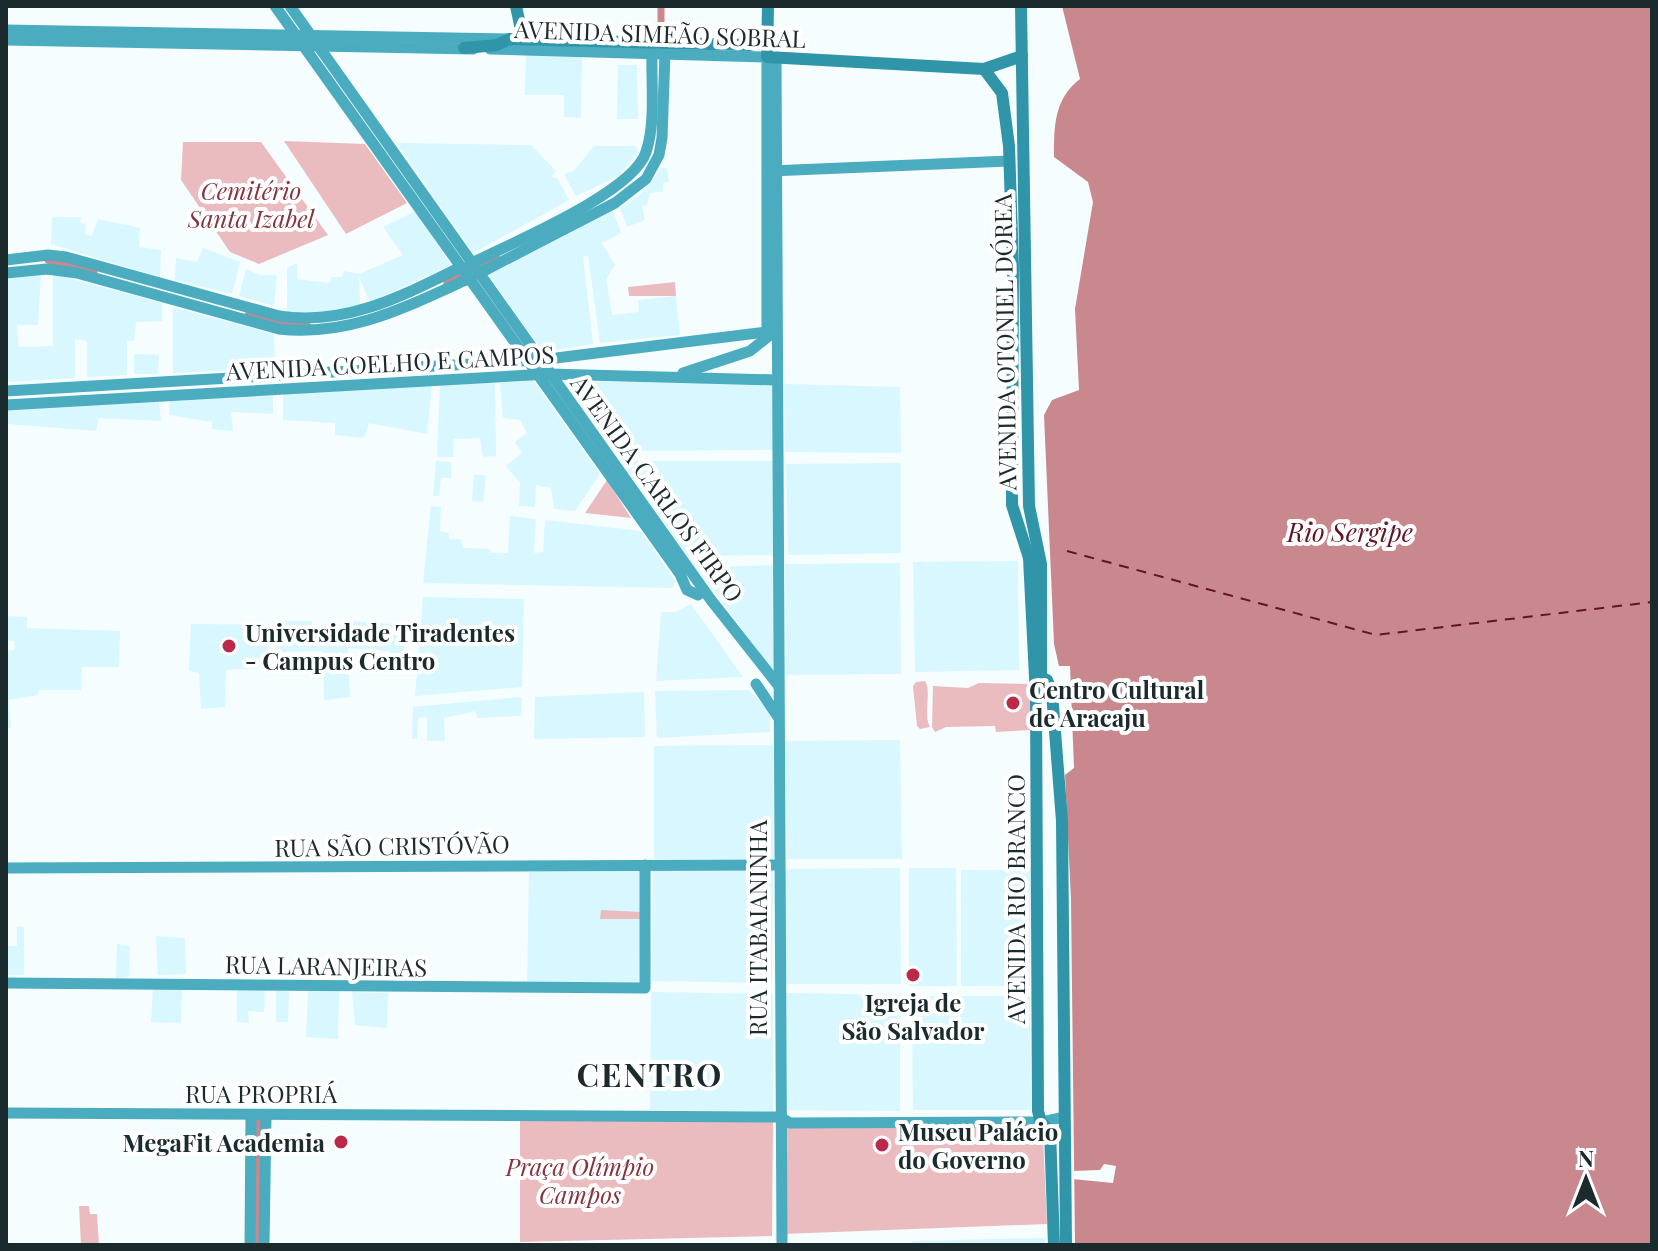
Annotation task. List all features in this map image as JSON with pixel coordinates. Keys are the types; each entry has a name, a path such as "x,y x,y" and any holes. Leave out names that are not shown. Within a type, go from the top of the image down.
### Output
{"main road":[{"path":"275,6 306,40 469,271"},
{"path":"290,6 306,40"},
{"path":"768,6 772,58"},
{"path":"772,58 776,6"},
{"name":"AVENIDA OTONIEL DÓREA","path":"1021,6 1028,487 1041,564 1037,676"},
{"path":"516,12 536,39"},
{"name":"AVENIDA SIMEÃO SOBRAL","path":"509,39 516,12"},
{"name":"AVENIDA SIMEÃO SOBRAL","path":"6,30 464,48 660,48 753,44 768,33"},
{"path":"464,48 497,45 509,39"},
{"name":"AVENIDA SIMEÃO SOBRAL","path":"6,40 536,39 772,58 984,69 1022,56"},
{"path":"6,273 47,269 77,273 279,329 308,332 363,324 469,271 597,199 636,171 648,144 660,48"},
{"name":"RUA ITABAIANINHA","path":"772,58 771,331 777,380 782,1245"},
{"name":"AVENIDA OTONIEL DÓREA","path":"984,69 1002,93 1009,161 1013,267 1012,505 1029,558 1037,676"},
{"path":"772,171 1009,161"},
{"path":"6,260 48,255 66,257 279,316 315,320 340,317 377,306 469,271"},
{"name":"AVENIDA CARLOS FIRPO","path":"469,271 540,360 704,591 778,685"},
{"name":"AVENIDA CARLOS FIRPO","path":"469,271 526,361 683,583 695,595 704,591"},
{"path":"670,377 750,351 771,331"},
{"name":"AVENIDA COELHO E CAMPOS","path":"6,391 540,360 771,331"},
{"name":"AVENIDA COELHO E CAMPOS","path":"6,405 549,374 777,380"},
{"name":"AVENIDA RIO BRANCO","path":"1054,1245 1050,1131 1041,1122 1037,676 1047,680 1052,693 1059,766 1066,1245"},
{"path":"756,684 778,718"},
{"name":"RUA LARANJEIRAS","path":"6,983 645,988 645,865"},
{"name":"RUA SÃO CRISTÓVÃO","path":"6,868 779,865"},
{"name":"RUA PROPRIÁ","path":"6,1113 257,1117 780,1117"},
{"path":"250,1245 257,1117"},
{"path":"257,1117 264,1245"},
{"path":"780,1117 790,1123 1041,1122 1064,1117"}],"shaded area":[{"path":"526,54 582,56 581,118 564,117 564,95 525,95"},
{"path":"618,65 637,65 638,119 617,119"},
{"path":"397,143 531,145 556,171 551,177 557,178 569,200 473,253"},
{"path":"594,146 636,146 638,152 619,176 576,196 564,174 574,171"},
{"path":"662,168 667,168 669,182 663,183 663,191 650,193 647,205 642,206 645,220 627,227 620,208 640,195"},
{"path":"416,211 451,265 370,302 359,277 360,307 316,315 287,312 287,268 297,263 297,279 329,283 332,277 342,277 344,271 359,274 403,255 383,227"},
{"path":"613,211 621,233 602,243 615,265 606,279 612,315 639,312 638,300 676,296 680,335 600,343 588,255 583,257 593,344 543,352 489,275"},
{"path":"52,217 81,217 80,223 86,224 85,234 92,236 98,219 140,228 139,247 161,250 160,277 51,244"},
{"path":"203,248 240,262 232,294 175,280 176,258 197,262"},
{"path":"246,269 259,275 277,275 274,306 239,296"},
{"path":"41,274 38,325 17,325 19,347 53,346 53,274 162,303 162,321 136,322 134,341 127,341 127,375 87,377 87,341 75,339 75,378 6,382 6,279"},
{"path":"173,307 274,334 275,368 173,373"},
{"path":"134,354 159,355 158,374 134,374"},
{"path":"533,380 600,474 575,511 554,509 551,488 536,485 535,507 519,506 520,483 506,466 522,453 515,442 527,433 520,420 503,418 500,383"},
{"path":"574,381 772,384 773,450 614,451 571,388"},
{"path":"495,383 496,456 483,457 480,438 454,439 453,457 437,457 440,384"},
{"path":"784,384 900,387 901,453 785,452"},
{"path":"432,385 427,434 369,423 364,438 335,435 335,423 283,420 283,393"},
{"path":"273,394 273,414 231,412 233,431 212,429 212,422 169,415 170,401"},
{"path":"159,402 161,421 99,418 96,431 7,424 6,443 6,409"},
{"path":"436,461 451,462 451,478 441,478 439,496 433,496"},
{"path":"629,461 773,461 773,555 688,556 626,467"},
{"path":"901,463 901,553 788,555 786,464"},
{"path":"474,474 486,476 483,502 472,501"},
{"path":"431,506 441,507 440,531 449,533 449,539 461,539 463,548 490,549 491,553 508,553 510,516 536,519 534,553 543,552 545,520 641,531 675,581 673,588 423,583"},
{"path":"1018,561 1019,670 915,672 913,562"},
{"path":"900,563 901,674 786,675 785,564"},
{"path":"773,565 773,671 698,568"},
{"path":"423,597 524,599 522,687 415,696"},
{"path":"691,604 743,677 656,681 661,612 676,612"},
{"path":"6,616 27,617 27,628 120,631 119,667 82,667 81,690 39,690 38,695 9,700 11,728 6,729 6,651 15,650 14,641 6,640"},
{"name":"Universidade Tiradentes - Campus Centro","path":"277,621 312,621 313,637 347,636 350,621 407,625 403,661 389,660 389,651 348,648 350,697 324,700 323,651 278,652"},
{"name":"Universidade Tiradentes - Campus Centro","path":"191,624 269,625 267,668 226,670 225,707 201,709 199,673 189,671"},
{"path":"749,690 770,712 770,732 657,738 655,691"},
{"path":"644,692 645,737 534,739 535,697"},
{"path":"522,697 521,716 477,718 476,711 444,718 445,741 427,741 427,717 418,718 417,739 412,739 413,707"},
{"path":"900,740 902,859 787,859 785,741"},
{"path":"773,745 774,859 654,859 654,746"},
{"path":"900,868 901,984 786,984 785,869"},
{"path":"909,868 956,868 957,986 909,986"},
{"path":"653,869 773,870 772,983 652,981"},
{"path":"961,870 1031,870 1030,986 961,986"},
{"path":"641,871 639,982 527,983 529,872"},
{"path":"17,926 24,927 24,975 6,975 6,946 17,946"},
{"path":"156,936 185,938 186,974 158,975"},
{"path":"117,944 130,946 129,977 116,978"},
{"path":"153,988 182,989 181,1023 151,1022"},
{"path":"237,990 265,990 264,1012 248,1011 249,1023 237,1022"},
{"path":"276,991 289,991 288,1022 276,1022"},
{"path":"308,991 339,991 338,1039 306,1037"},
{"path":"352,992 388,993 387,1028 355,1025"},
{"path":"651,992 773,994 773,1111 650,1110"},
{"path":"786,993 900,995 900,1111 787,1110"},
{"path":"912,996 1030,996 1031,1110 913,1110"},
{"path":"1045,1238 1045,1245 912,1245 912,1241"}],"green space":[{"path":"284,141 365,144 407,203 346,234"},
{"name":"Cemitério Santa Izabel","path":"183,142 261,142 328,235 259,264 230,252 181,180"},
{"path":"675,282 676,296 629,296 628,287"},
{"path":"607,480 631,518 585,513"},
{"path":"925,681 930,727 920,729 917,726 913,686 916,682"},
{"path":"979,683 1030,684 1031,730 996,732 995,726 946,727 935,732 932,727 933,686 968,688"},
{"path":"601,910 640,912 640,919 600,919"},
{"name":"Praça Olímpio Campos","path":"520,1119 773,1122 772,1236 520,1242"},
{"path":"1032,1126 1043,1137 1047,1224 783,1234 783,1127"},
{"path":"79,1206 89,1206 90,1214 97,1214 99,1245 81,1245"}],"water":[{"name":"Rio Sergipe","path":"1062,6 1652,6 1652,1245 1075,1245 1071,900 1065,775 1074,768 1070,666 1059,666 1054,644 1044,415 1052,400 1079,390 1075,309 1093,202 1088,182 1054,157 1055,124 1060,104 1080,79"}],"pier":[{"path":"1104,1164 1116,1166 1113,1183 1072,1179 1072,1171 1100,1170"}],"waterway":[{"path":"661,6 661,44"},
{"path":"447,283 496,257"},
{"path":"48,260 94,272"},
{"path":"248,315 307,325"},
{"path":"257,1245 258,1121"}],"ferry route":[{"path":"1067,551 1376,635 1652,602"}],"place":[{"name":"Universidade Tiradentes - Campus Centro","path":"229,646"},
{"name":"Centro Cultural de Aracaju","path":"1013,703"},
{"name":"Igreja de São Salvador","path":"913,975"},
{"name":"MegaFit Academia","path":"341,1142"},
{"name":"Museu Palácio do Governo","path":"882,1145"}],"district":[{"name":"CENTRO","path":"650,1073"}]}
